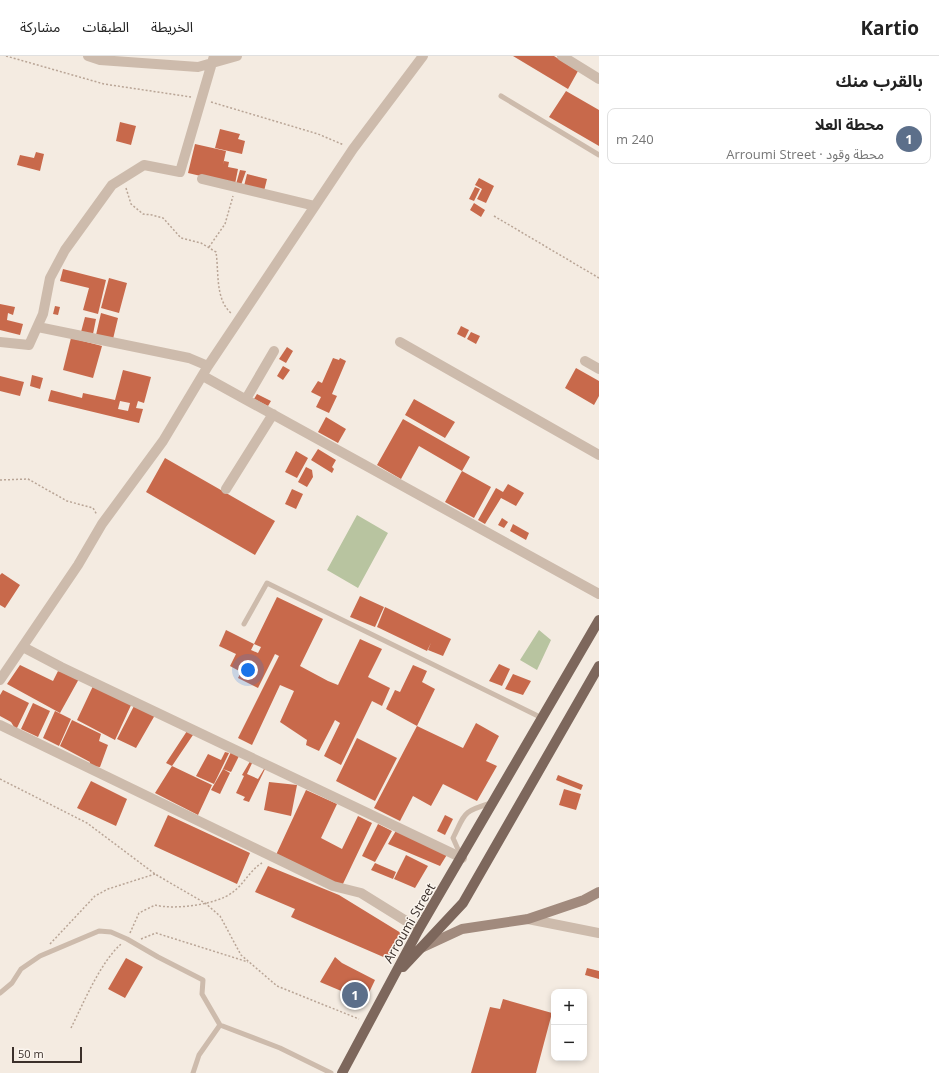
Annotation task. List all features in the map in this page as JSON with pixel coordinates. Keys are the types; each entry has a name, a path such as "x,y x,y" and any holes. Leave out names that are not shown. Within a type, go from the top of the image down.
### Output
{"main road":[{"name":"Arroumi Street","path":"393,977 419,929 543,719 599,620"},
{"name":"Arroumi Street","path":"393,977 463,903 599,666"},
{"path":"421,948 462,929 528,919 584,900 599,892"},
{"path":"342,1073 393,977"}],"street":[{"path":"88,56 100,60 198,67 214,59 237,56"},
{"path":"0,680 78,564 102,524 163,441 208,366 315,206 354,149 423,56"},
{"path":"562,56 599,79"},
{"path":"0,342 29,345 43,314 50,278 64,250 112,185 144,165 180,172 214,59"},
{"path":"202,179 315,206"},
{"path":"38,327 189,358 208,366"},
{"path":"400,342 599,455"},
{"path":"246,399 274,351"},
{"path":"586,362 599,369"},
{"path":"203,376 599,594"},
{"path":"226,489 273,414"},
{"path":"23,647 61,667 462,858"},
{"path":"0,725 333,886 361,893 419,929"},
{"path":"528,919 599,934"}],"lane":[{"path":"501,96 599,155"},
{"path":"244,624 267,583 543,719"},
{"path":"462,858 453,838 465,814 470,810 494,802"},
{"path":"0,993 12,983 21,969 40,956 99,931 111,932 127,938 203,980 202,994 220,1025 280,1048 331,1073"},
{"path":"193,1073 199,1055 220,1025"}],"path":[{"path":"6,56 104,84 201,99 318,134 354,149"},
{"path":"123,178 131,204 143,214 163,218 181,238 201,243 216,252 219,292 227,309 239,320"},
{"path":"209,247 225,224 236,187"},
{"path":"494,216 599,278"},
{"path":"0,480 28,479 67,501 93,508 102,524"},
{"path":"0,779 87,823 155,874 205,903 220,916 240,955 277,986 368,1023"},
{"path":"71,1028 100,974 115,949 127,938 139,913 155,905 167,908 216,901 233,892 259,865 275,857"},
{"path":"40,956 94,896 108,889 155,874"},
{"path":"133,942 156,933 250,962"}],"green space":[{"path":"357,515 388,533 358,588 327,570"},
{"path":"539,630 551,640 537,670 520,660"}],"building":[{"path":"513,56 554,56 578,71 568,89"},
{"path":"566,91 599,110 599,146 549,117"},
{"path":"120,122 136,126 131,145 116,141"},
{"path":"220,129 240,134 238,139 245,141 242,154 215,148"},
{"path":"195,144 226,151 223,165 224,161 229,162 228,167 238,169 235,184 188,173"},
{"path":"36,152 44,154 40,171 17,165 20,155 34,158"},
{"path":"240,170 246,171 241,185 236,184"},
{"path":"247,174 267,179 264,191 244,186"},
{"path":"479,178 494,186 486,203 477,199 482,189 475,185"},
{"path":"475,187 480,189 474,201 469,199"},
{"path":"474,203 485,210 481,217 470,210"},
{"path":"63,269 106,280 98,314 83,310 89,288 60,281"},
{"path":"109,278 127,283 119,313 101,308"},
{"path":"0,304 15,307 13,315 8,313 7,320 23,324 20,335 0,330"},
{"path":"55,306 60,307 58,315 53,314"},
{"path":"101,313 118,318 113,339 96,335"},
{"path":"85,317 96,319 93,334 81,332"},
{"path":"461,326 469,330 465,338 457,334"},
{"path":"471,332 480,336 476,344 467,339"},
{"path":"71,338 102,346 93,378 63,370"},
{"path":"287,347 293,351 286,363 279,359"},
{"path":"333,358 339,360 340,358 346,361 332,394 337,396 329,413 316,407 321,397 311,392 318,381 322,383"},
{"path":"283,366 290,370 283,380 277,376"},
{"path":"576,368 599,381 599,396 594,405 565,388"},
{"path":"123,370 151,377 144,403 138,401 136,408 143,409 139,423 48,401 51,390 82,398 83,393 115,400","holes":["120,401 130,403 128,411 118,409"]},
{"path":"32,375 43,378 40,389 30,386"},
{"path":"0,376 24,382 20,396 0,391"},
{"path":"257,394 271,401 268,406 254,399"},
{"path":"414,399 455,422 445,438 405,415"},
{"path":"326,417 346,429 338,443 318,432"},
{"path":"403,419 470,457 462,471 419,446 401,479 377,465"},
{"path":"318,449 336,460 332,467 334,469 332,473 311,460"},
{"path":"296,451 308,458 297,478 285,472"},
{"path":"165,458 275,521 255,555 146,492"},
{"path":"306,467 312,470 313,477 307,487 298,482"},
{"path":"462,471 491,487 474,518 445,502"},
{"path":"508,484 524,493 516,506 501,498 485,524 478,520 496,488 503,492"},
{"path":"292,489 303,494 296,509 285,504"},
{"path":"502,518 508,522 504,528 498,525"},
{"path":"513,524 529,533 526,540 510,531"},
{"path":"2,573 20,585 5,608 0,605 0,575"},
{"path":"360,596 384,607 375,627 350,617"},
{"path":"277,597 323,619 300,666 328,681 338,685 360,639 382,649 368,677 390,688 382,706 372,701 341,765 324,756 340,723 335,720 319,751 306,745 307,740 280,722 294,691 280,685 252,745 238,738 279,656 275,654 258,688 238,678 241,672 230,666 236,654 219,646 226,630 254,644","holes":["254,644 261,647 258,653 251,650"]},
{"path":"385,607 451,639 443,656 428,650 431,643 427,651 377,627"},
{"path":"499,664 510,669 502,686 489,681"},
{"path":"20,665 53,681 58,671 80,677 60,713 7,684"},
{"path":"413,665 427,671 422,682 435,689 417,726 386,709 395,690 400,692"},
{"path":"513,674 531,681 523,695 505,689"},
{"path":"94,684 132,703 115,740 77,720"},
{"path":"3,690 29,703 16,730 11,722 0,716 0,695"},
{"path":"33,703 50,711 38,737 21,729"},
{"path":"134,706 155,715 136,748 117,739"},
{"path":"55,711 71,719 59,746 43,738"},
{"path":"72,720 101,734 99,741 108,745 100,767 89,766 90,762 60,746"},
{"path":"476,723 499,736 486,761 497,766 477,801 443,784 431,806 413,796 400,821 374,808 417,726 463,748"},
{"path":"189,728 195,732 172,766 166,763"},
{"path":"357,738 397,758 375,801 336,781"},
{"path":"225,752 229,753 214,784 196,776 208,754 221,760"},
{"path":"231,752 239,756 231,772 223,769"},
{"path":"252,758 254,759 247,774 258,779 265,769 249,802 243,800 245,797 236,793 244,776 242,775"},
{"path":"172,766 212,785 198,815 155,793"},
{"path":"223,769 230,773 220,794 211,790"},
{"path":"558,775 583,785 581,790 556,780"},
{"path":"91,781 127,799 116,826 77,808"},
{"path":"269,782 297,785 291,816 264,810"},
{"path":"564,789 581,794 576,810 559,805"},
{"path":"306,790 337,804 321,838 342,849 358,816 372,823 341,888 275,857"},
{"path":"168,815 250,853 237,884 154,846"},
{"path":"445,815 453,819 445,835 437,831"},
{"path":"378,824 392,831 375,862 362,856"},
{"path":"397,829 448,853 440,866 388,844"},
{"path":"406,855 428,866 415,888 394,879"},
{"path":"375,863 396,872 393,879 371,870"},
{"path":"268,866 339,895 401,933 388,959 291,917 295,909 255,892"},
{"path":"335,957 342,963 375,980 365,1001 320,982"},
{"path":"126,958 143,967 125,998 108,989"},
{"path":"587,968 599,971 599,979 585,975"},
{"path":"503,999 551,1013 536,1073 471,1073 490,1007 500,1009"}],"place":[{"name":"محطة العلا","path":"355,995"}]}
